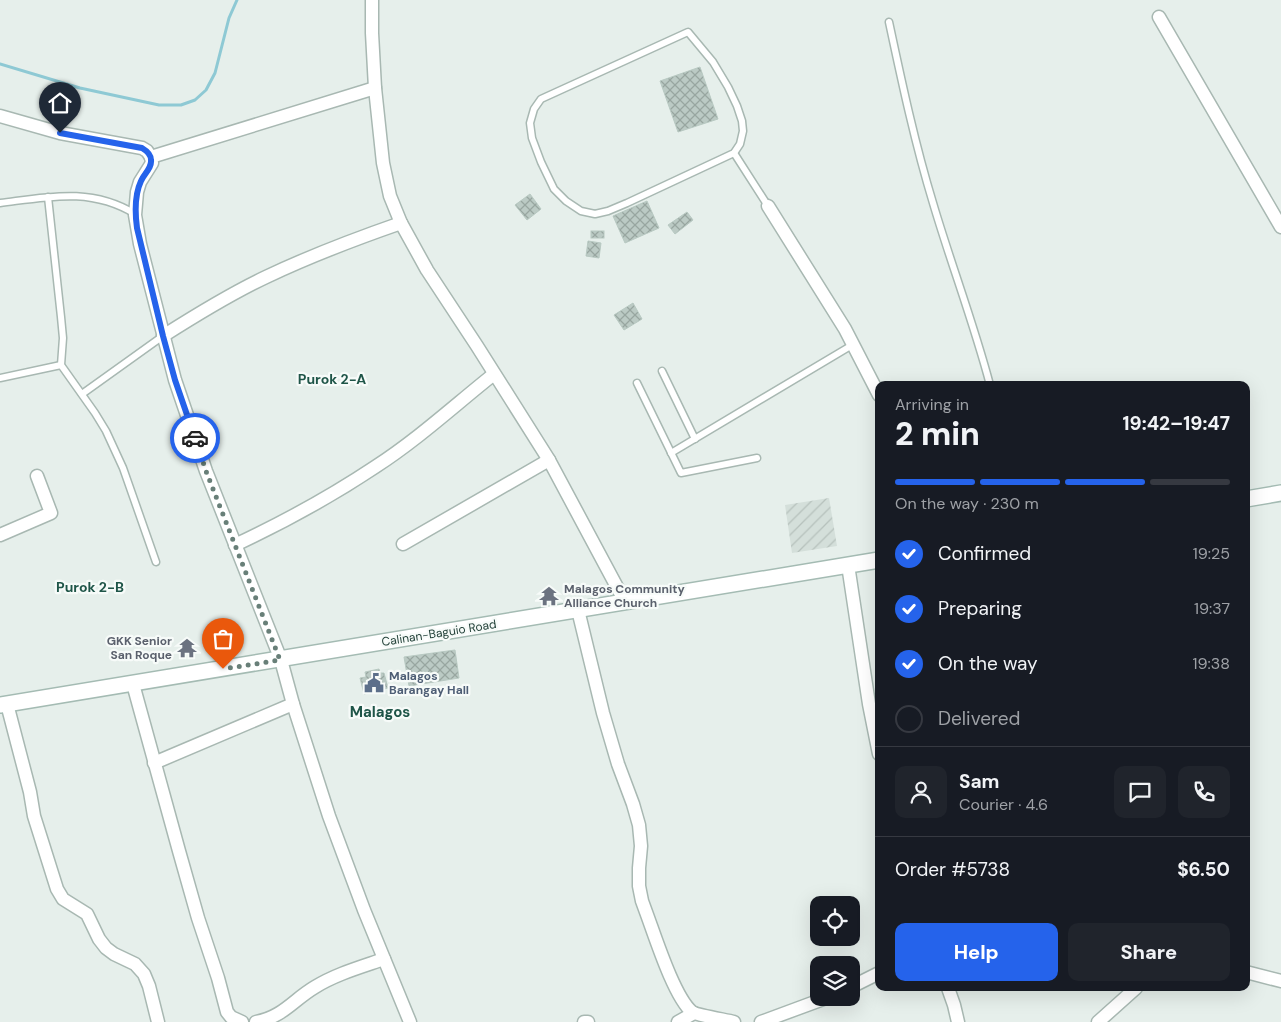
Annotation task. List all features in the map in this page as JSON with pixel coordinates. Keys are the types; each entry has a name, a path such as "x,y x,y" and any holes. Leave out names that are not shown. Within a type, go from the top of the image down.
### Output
{"main road":[{"path":"1250,498 1281,493"},
{"name":"Calinan-Baguio Road","path":"4,705 875,561"}],"street":[{"path":"372,0 375,88 383,163 390,196 401,223 426,270 549,460 625,602"},
{"path":"1159,18 1281,227"},
{"path":"151,157 375,88"},
{"path":"0,116 60,133 142,148 151,157 152,163 140,182 137,192 135,214 140,244 175,380 206,471 280,660 332,825 410,1022"},
{"path":"768,206 854,344 875,387"},
{"path":"163,336 201,312 267,276 326,250 401,223"},
{"path":"235,545 277,525 322,500 376,466 494,374"},
{"path":"403,544 549,460"},
{"path":"0,535 51,513 37,476"},
{"path":"848,565 875,726"},
{"path":"578,610 606,722 638,825 641,846 639,886 642,901 672,979 686,1004 694,1013 734,1022"},
{"path":"133,684 184,870 227,1012 231,1017 242,1022"},
{"path":"154,763 293,704"},
{"path":"4,705 28,785 34,816 57,889 63,899 87,914 99,939 106,948 135,964 144,974 158,1022"},
{"path":"256,1022 266,1020 284,1011 314,987 384,958"},
{"path":"1250,973 1281,981"},
{"path":"860,982 875,975"},
{"path":"949,991 958,1022"},
{"path":"1098,1022 1133,991"},
{"path":"761,1022 810,1004"},
{"path":"678,1022 694,1013"}],"lane":[{"path":"889,22 930,193 989,381"},
{"path":"688,32 713,62 737,106 743,131 740,144 734,153 627,203 595,214 581,211 566,201 554,189 532,138 530,123 534,109 541,99 688,32"},
{"path":"734,153 768,206"},
{"path":"0,203 68,195 89,197 122,206 135,214"},
{"path":"48,197 63,338 61,365 106,431 123,468 156,562"},
{"path":"82,394 163,336"},
{"path":"671,454 854,344"},
{"path":"0,378 61,365"},
{"path":"662,371 695,439"},
{"path":"637,383 681,473 756,458"}],"shaded area":[{"path":"829,498 837,546 792,553 785,505"}],"building":[{"path":"700,67 718,119 678,132 660,81"},
{"path":"530,194 541,209 527,220 515,205"},
{"path":"647,201 659,228 625,243 613,216"},
{"path":"687,212 693,220 675,234 668,225"},
{"path":"591,231 604,231 604,238 591,238"},
{"path":"588,241 601,243 599,258 586,256"},
{"path":"633,303 642,319 624,330 614,315"},
{"path":"455,650 459,678 409,686 404,657"},
{"name":"Malagos Barangay Hall","path":"379,669 380,673 384,673 388,688 364,694 360,678 366,677 365,672"}],"waterway":[{"path":"0,64 80,88 159,105 181,105 195,100 206,90 215,73 229,18 237,0"}],"way so far":[{"path":"195,438 206,471 280,660 223,669"}],"place":[{"name":"Malagos Community Alliance Church","path":"549,596"},
{"name":"GKK Senior San Roque","path":"187,648"},
{"name":"Malagos Barangay Hall","path":"374,683"}],"district":[{"name":"Purok 2-A","path":"332,379"},
{"name":"Purok 2-B","path":"90,587"},
{"name":"Malagos","path":"380,712"}],"route":[{"path":"60,133 142,148 151,157 152,163 140,182 137,192 135,214 137,228 175,380 195,438"}]}
